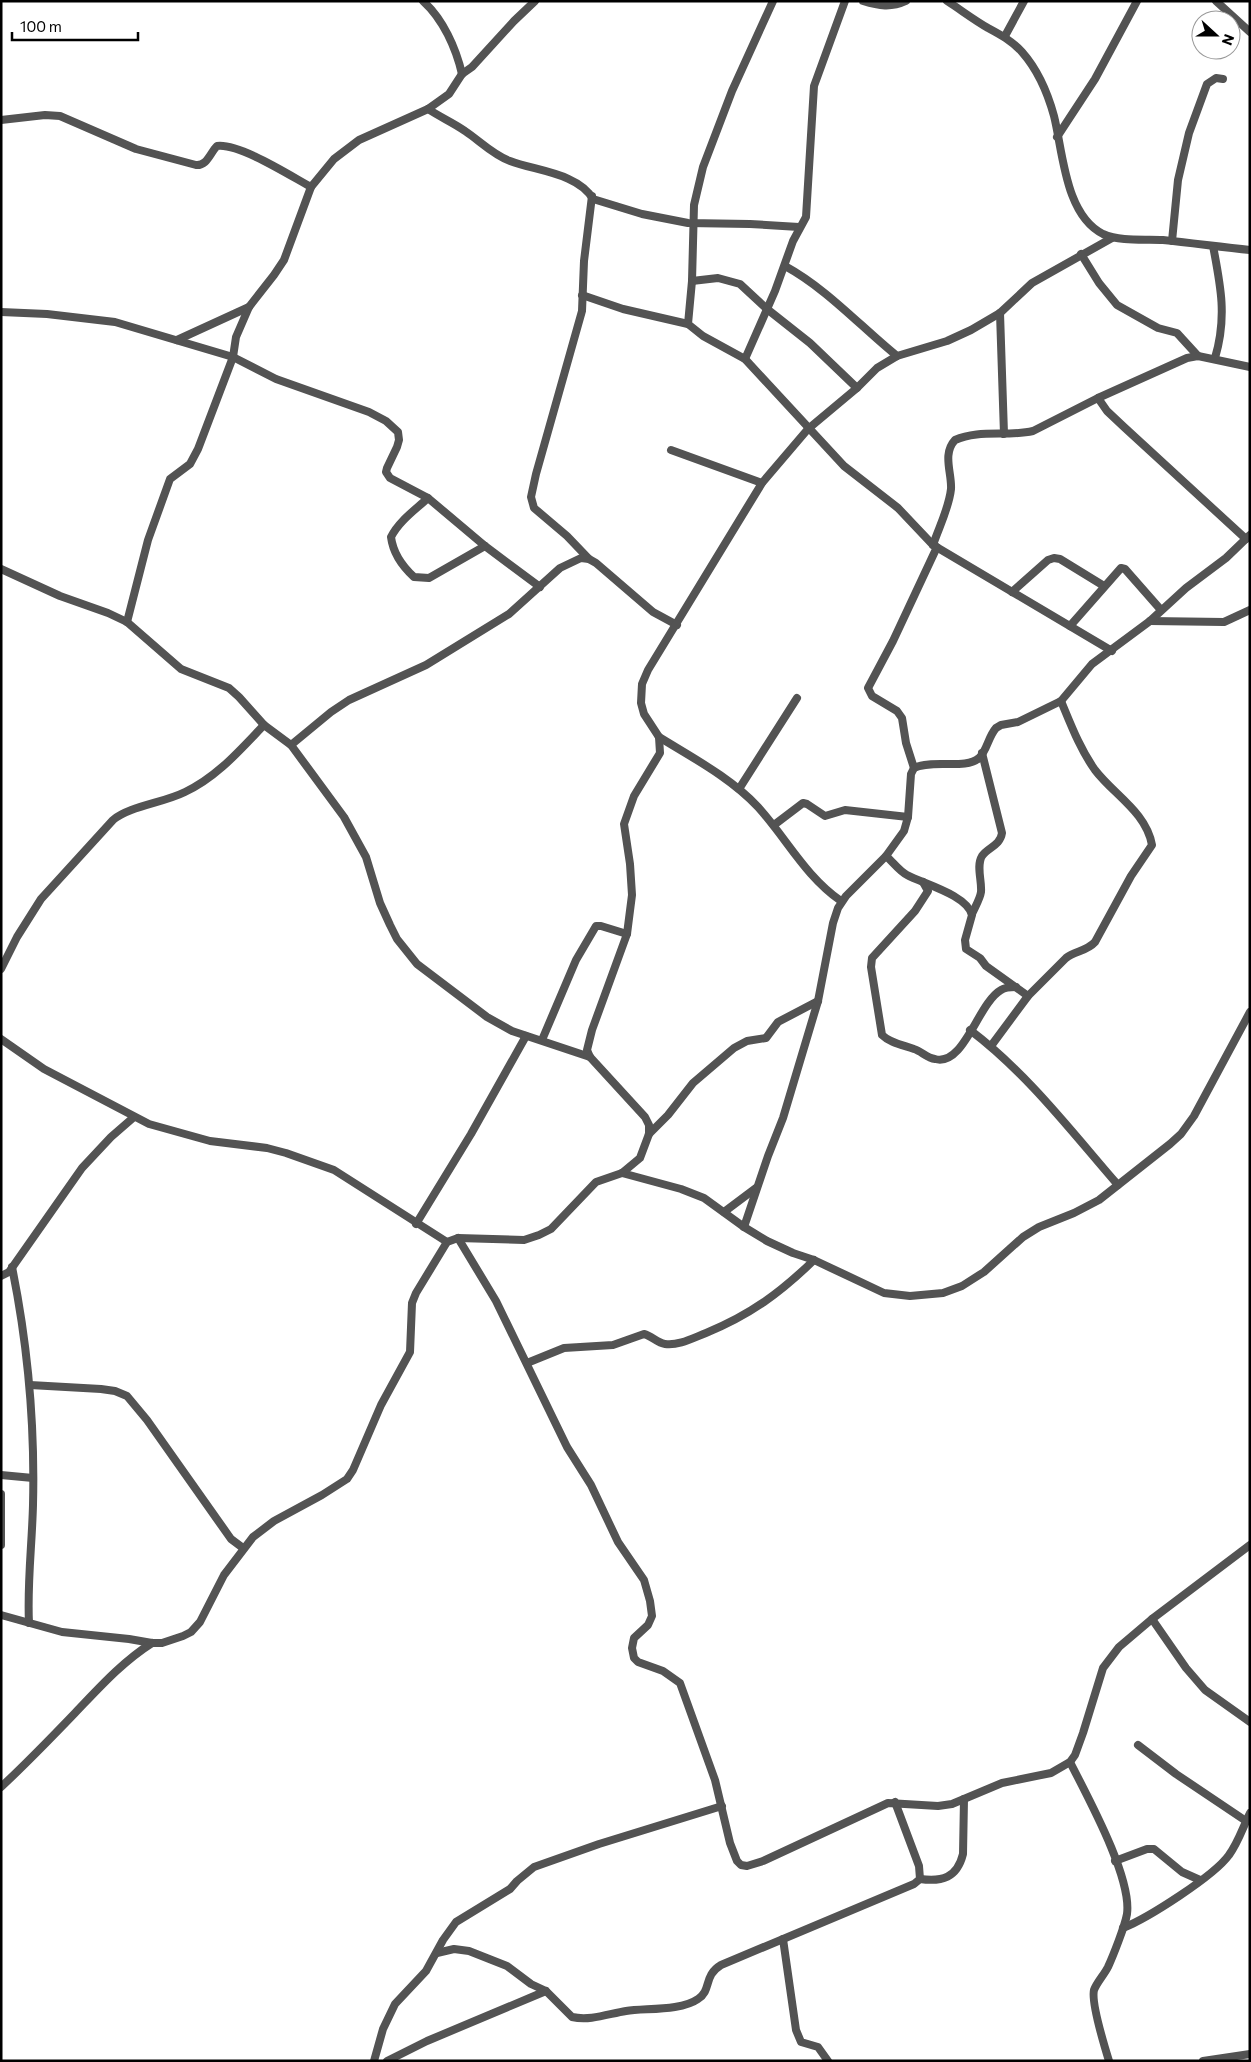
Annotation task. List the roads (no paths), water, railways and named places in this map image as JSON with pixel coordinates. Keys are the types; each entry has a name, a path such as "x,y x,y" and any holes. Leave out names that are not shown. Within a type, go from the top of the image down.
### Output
{"street":[{"path":"423,1 431,8 445,30 462,74"},
{"path":"127,622 148,540 170,479 190,464 198,449 233,357 236,337 249,306 280,268 311,186 334,159 359,140 428,109 449,94 462,74 472,67 535,1"},
{"path":"688,324 692,281 694,205 708,151 732,91 773,1"},
{"path":"745,359 806,214 814,86 845,1"},
{"path":"863,1 878,6 892,6 906,1"},
{"path":"947,1 1005,36 1022,52 1037,75 1047,95 1074,200 1080,212 1091,226 1112,238 1172,241 1250,250"},
{"path":"1005,36 1024,1"},
{"path":"1058,138 1095,79 1137,1"},
{"path":"1216,1 1250,32"},
{"path":"1172,241 1178,180 1189,133 1207,84 1216,78 1223,79"},
{"path":"428,109 465,130 481,144 509,161 567,177 592,196 593,199 642,214 694,223 799,227"},
{"path":"1,120 45,115 60,116 136,149 201,166 217,146 225,145 256,157 311,186"},
{"path":"592,196 584,261 582,311 536,474 531,497 532,503 538,513 567,536 589,559 653,612 677,625"},
{"path":"841,901 817,882 774,825 739,789 659,737 644,714 641,703 642,684 762,483 808,429 857,388 877,368 897,356 948,341 971,330 1000,313 1032,283 1112,238"},
{"path":"1213,246 1223,311 1222,335 1215,358"},
{"path":"1081,254 1099,283 1117,305 1158,328 1177,333 1198,356"},
{"path":"785,266 824,292 897,356"},
{"path":"692,281 718,278 730,280 748,290 767,309 810,343 857,388"},
{"path":"582,296 623,309 688,324 703,336 745,359 844,466 898,508 935,546 1112,651"},
{"path":"177,340 249,306"},
{"path":"1,312 98,319 177,340 233,357 276,379 343,401 369,412 398,432 399,440 386,472 390,478 428,498 485,546 540,586"},
{"path":"1000,313 1004,434"},
{"path":"744,1227 756,1188 783,1118 818,1001 833,923 841,901 886,856 901,836 908,817 914,768 906,744 902,718 896,711 872,696 868,688 892,641 935,546 949,498 951,482 948,462 952,443 961,437 970,435 1033,431 1098,398 1186,358 1198,356 1215,358 1250,367"},
{"path":"914,768 930,764 968,764 976,760 996,728 1000,725 1018,722 1061,701 1092,664 1150,621 1186,588 1226,558 1248,537 1124,427 1098,398"},
{"path":"671,450 762,483"},
{"path":"428,498 394,530 391,537 404,568 414,577 429,578 485,546"},
{"path":"291,746 331,712 350,700 426,665 509,614 566,565 581,558 589,559"},
{"path":"1012,592 1048,560 1054,558 1060,559 1104,586"},
{"path":"1070,626 1117,570 1125,569 1162,610"},
{"path":"1,570 60,596 108,613 127,622 181,669 229,688 264,725 291,746 320,782 356,836 366,858 380,903 397,939 427,973 487,1017 512,1031 590,1058"},
{"path":"1150,621 1224,622 1250,610"},
{"path":"739,789 797,698"},
{"path":"991,1046 1028,996 1066,958 1073,953 1090,947 1118,897 1152,846 1148,832 1134,810 1096,770 1074,734 1061,701"},
{"path":"1,969 17,937 41,899 112,820 127,812 162,802 205,781 264,725"},
{"path":"1,1614 62,1632 129,1638 152,1643 173,1640 191,1632 196,1627 224,1574 243,1548 274,1521 347,1479 353,1470 381,1405 410,1352 412,1303 416,1292 448,1242 458,1238 524,1240 539,1236 551,1229 596,1182 622,1173 640,1158 649,1134 649,1125 646,1117 590,1058 587,1050 592,1030 627,934 632,895 624,824 634,796 660,752 659,737"},
{"path":"982,753 1002,833 1001,839 997,844 982,857 980,864 980,894 972,914 966,940 966,949 1028,996"},
{"path":"774,825 802,803 807,804 825,816 845,810 908,817"},
{"path":"886,856 905,874 953,896 969,908 972,914"},
{"path":"923,882 928,891 922,902 872,958 871,968 880,1032 886,1039 916,1049 936,1060 945,1060 962,1046 981,1012 998,991 1002,988 1016,987"},
{"path":"542,1040 576,960 596,926 627,934"},
{"path":"649,1134 668,1115 693,1084 734,1048 748,1041 766,1038 778,1022 818,1001"},
{"path":"622,1173 694,1194 724,1212 744,1227 793,1253 814,1260 884,1293 910,1296 943,1294 962,1286 984,1272 1024,1237 1039,1227 1099,1200 1181,1134 1194,1116 1250,1012"},
{"path":"970,1030 991,1046 1042,1096 1118,1185"},
{"path":"416,1224 526,1036"},
{"path":"1,1039 44,1069 149,1124 202,1139 267,1148 334,1170 416,1224 448,1242"},
{"path":"1,1276 12,1267 82,1168 110,1137 134,1117"},
{"path":"724,1212 756,1188"},
{"path":"458,1238 496,1301 566,1447 591,1485 618,1542 644,1580 652,1616 648,1625 634,1638 632,1648 634,1658 638,1662 663,1671 680,1683 715,1780 737,1860 741,1865 747,1866 764,1862 880,1806 895,1802 938,1806 952,1804 1002,1784 1050,1773 1070,1762 1075,1755 1083,1734 1103,1668 1119,1647 1152,1619 1250,1545"},
{"path":"527,1363 564,1348 613,1345 644,1334 666,1344 687,1341 721,1327 766,1302 814,1260"},
{"path":"12,1267 25,1337 30,1385 33,1478 28,1598 29,1623"},
{"path":"30,1385 101,1389 115,1391 127,1396 147,1420 231,1539 243,1548"},
{"path":"1,1475 33,1478"},
{"path":"1,1494 1,1545"},
{"path":"1152,1619 1186,1668 1205,1690 1250,1722"},
{"path":"1,1787 42,1748 113,1673 132,1656 152,1643"},
{"path":"1123,1928 1153,1912 1220,1865 1230,1854 1248,1817 1176,1774 1138,1746"},
{"path":"1070,1762 1103,1827 1126,1891 1127,1912 1123,1928 1108,1966 1094,1994 1102,2039 1109,2061"},
{"path":"437,1953 454,1949 469,1951 507,1966 531,1984 546,1991 568,2015 576,2018 682,2006 698,2000 705,1993 712,1970 720,1965 914,1884 920,1879 948,1878 961,1862 963,1854 964,1799"},
{"path":"895,1802 919,1866 920,1879"},
{"path":"374,2061 383,2029 395,2004 426,1971 443,1940 456,1922 510,1889 526,1872 534,1868 599,1844 722,1806"},
{"path":"1115,1860 1150,1848 1154,1849 1182,1872 1200,1880"},
{"path":"783,1939 791,1984 794,2016 800,2040 803,2043 818,2047 828,2061"},
{"path":"386,2061 427,2041 546,1991"},
{"path":"1203,2061 1250,2054"}]}
